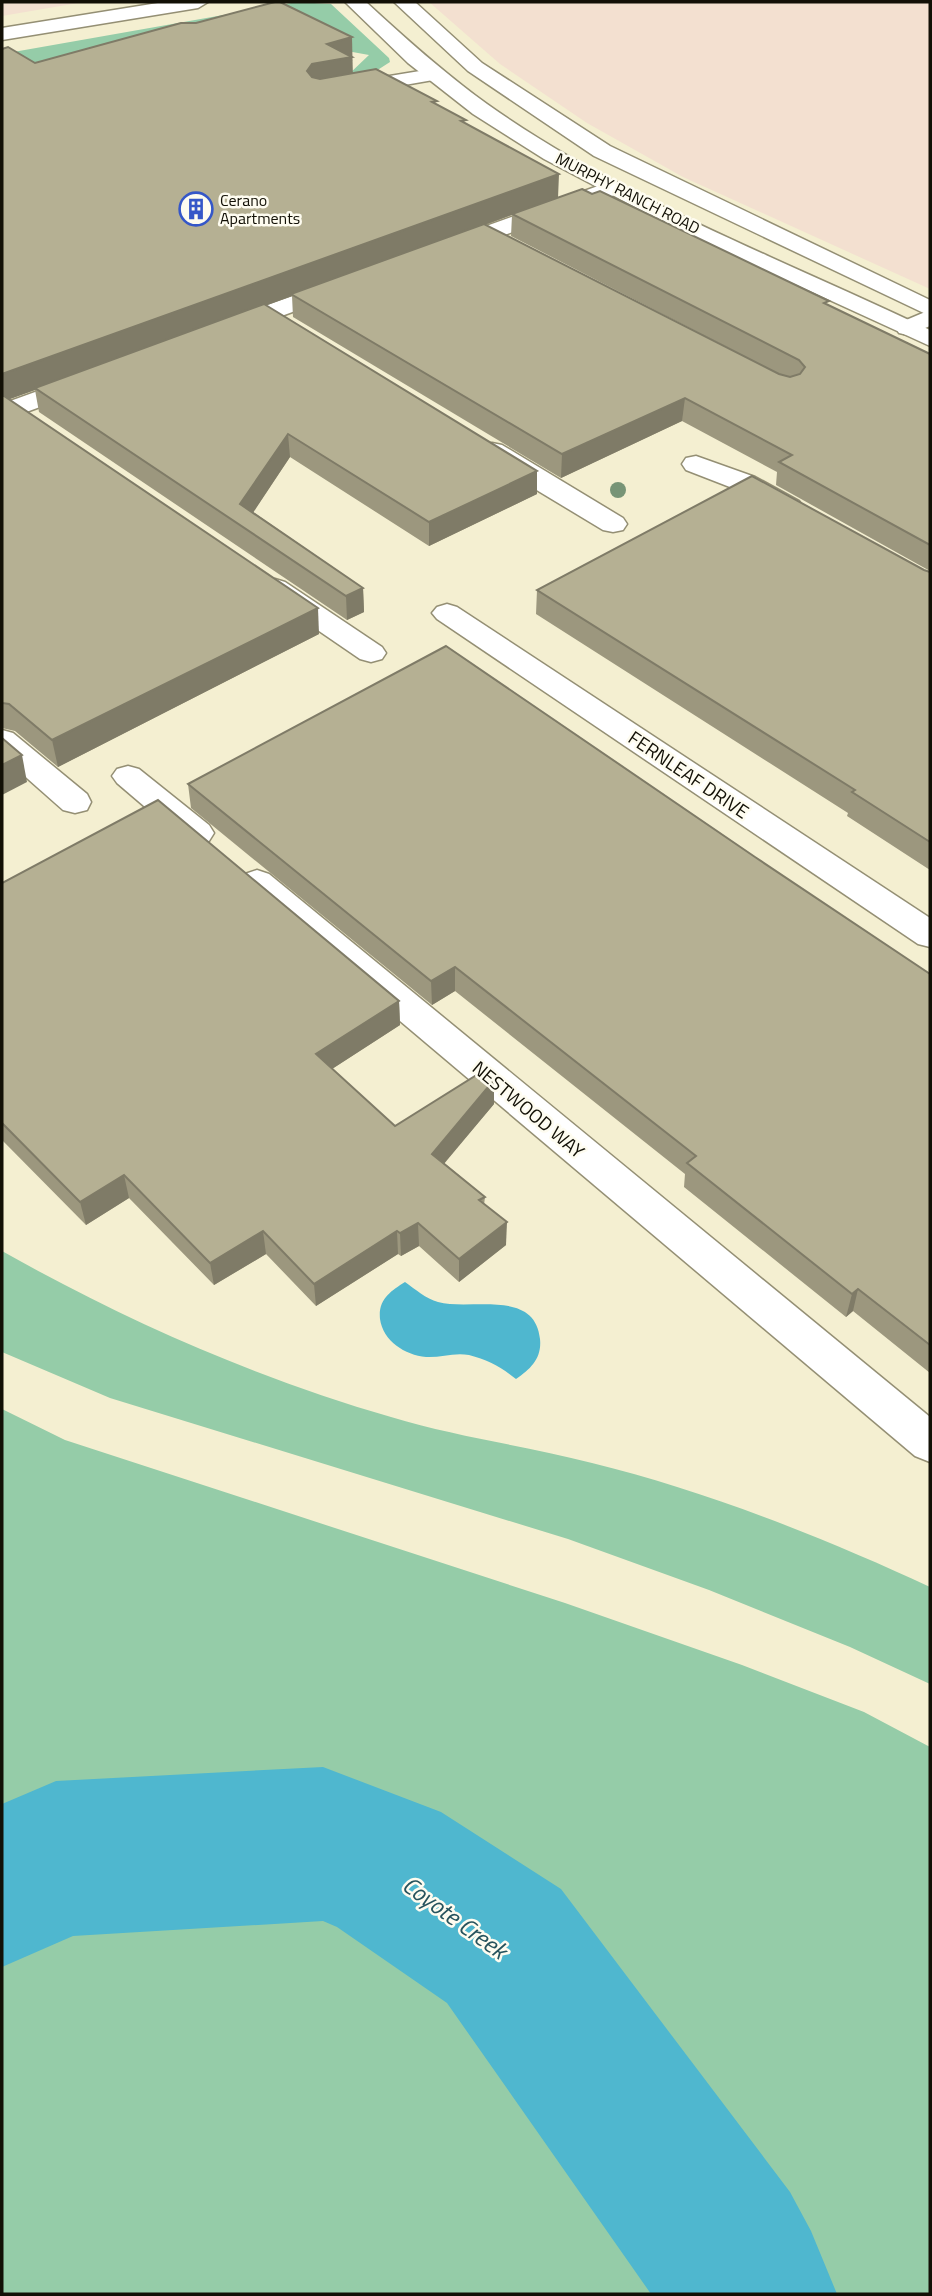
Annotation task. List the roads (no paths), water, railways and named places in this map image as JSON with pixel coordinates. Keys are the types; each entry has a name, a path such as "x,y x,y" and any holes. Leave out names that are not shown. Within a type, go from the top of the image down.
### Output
{"street":[{"path":"2,34 198,2"},
{"name":"MURPHY RANCH ROAD","path":"355,2 432,75 534,144 612,188 919,323 930,339"},
{"name":"MURPHY RANCH ROAD","path":"404,2 475,67 602,151 930,309"},
{"path":"321,94 475,67"},
{"path":"420,257 612,188"},
{"path":"484,234 519,251"},
{"path":"203,337 369,276"},
{"path":"266,314 290,328"},
{"path":"17,415 102,375"},
{"path":"469,437 613,524"},
{"path":"696,464 745,483 816,522"},
{"path":"252,572 371,653"},
{"name":"FERNLEAF DRIVE","path":"447,613 930,935"},
{"path":"2,740 75,802"},
{"name":"NESTWOOD WAY","path":"128,776 930,1443"}],"water":[{"path":"405,1282 438,1302 499,1305 514,1307 526,1313 535,1323 540,1339 539,1352 534,1362 516,1379 494,1364 469,1355 426,1357 396,1346 382,1327 380,1312 386,1296"}],"waterway":[{"name":"Coyote Creek","path":"2,1889 56,1859 323,1844 386,1867 504,1946 728,2254 748,2294"}],"place":[{"name":"Cerano Apartments","path":"196,209"}]}
